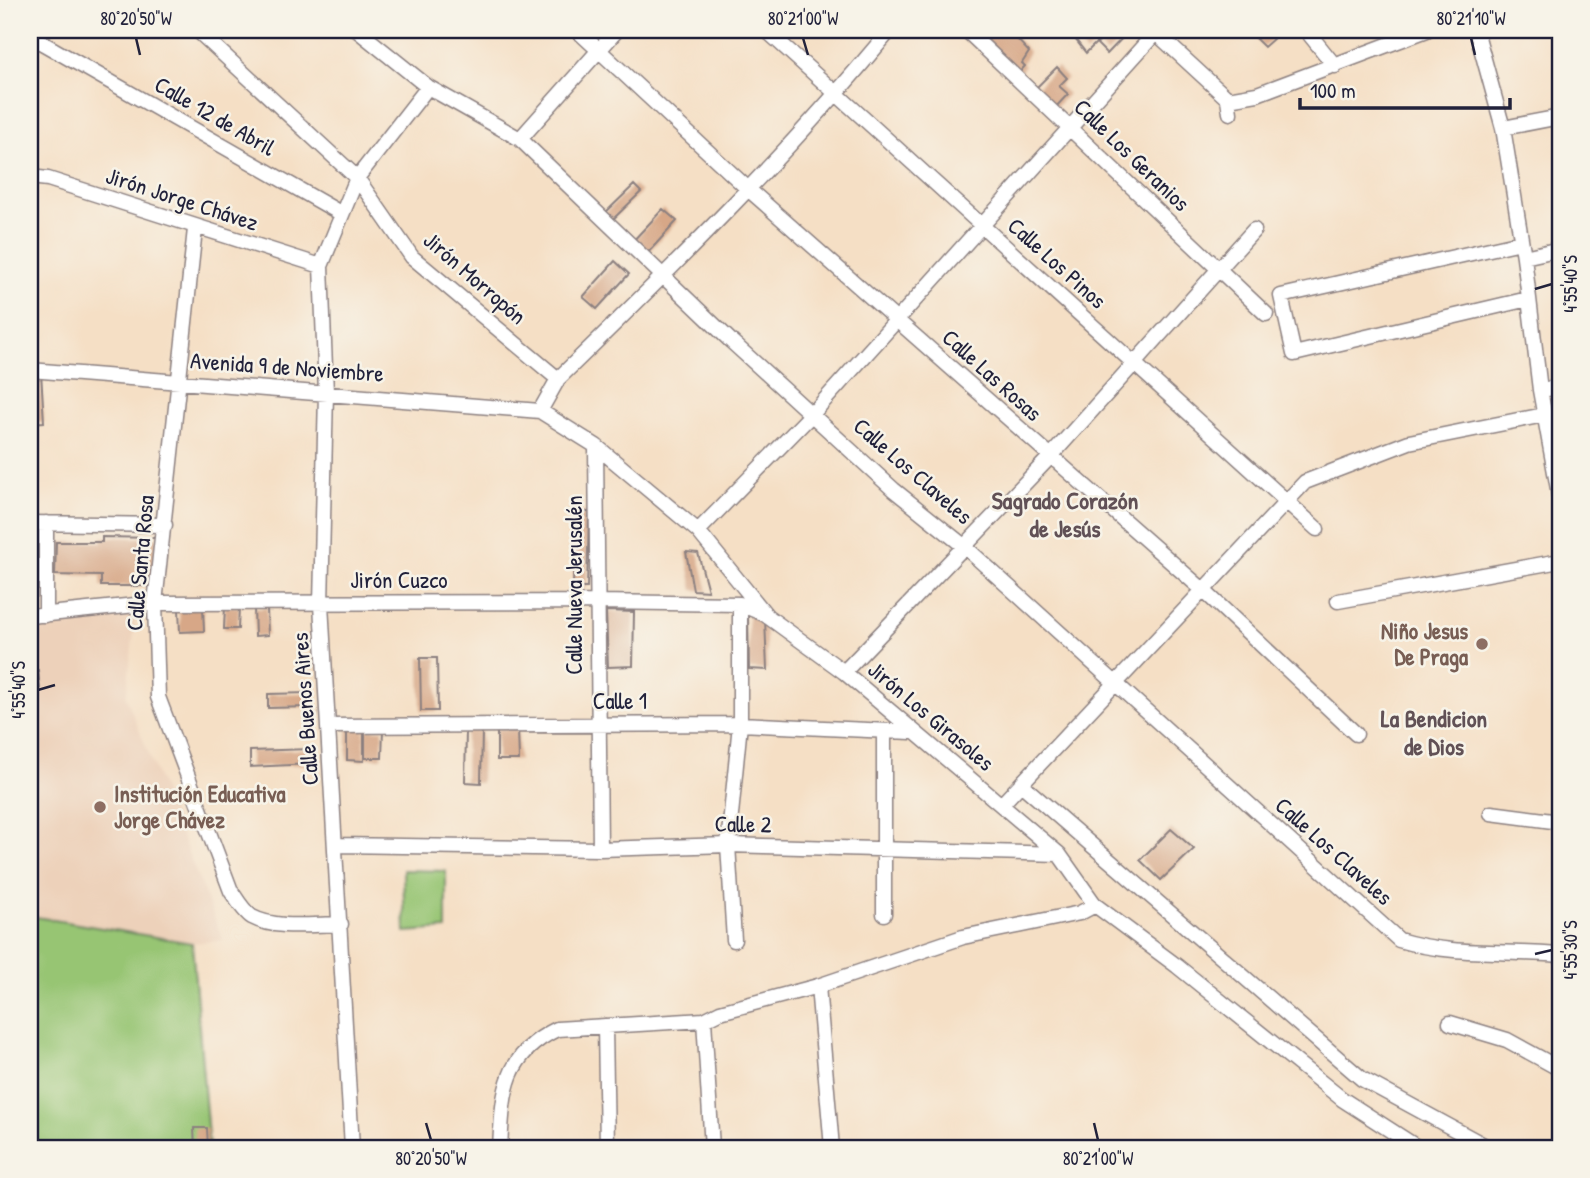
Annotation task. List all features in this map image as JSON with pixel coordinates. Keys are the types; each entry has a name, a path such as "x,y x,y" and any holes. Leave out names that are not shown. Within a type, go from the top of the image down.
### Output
{"street":[{"name":"Jirón Morropón","path":"197,30 356,178 412,257 558,379"},
{"name":"Calle Los Claveles","path":"357,30 428,87 520,139 894,490 965,547 1399,940 1456,951 1504,950 1560,955"},
{"path":"577,30 599,48"},
{"path":"520,139 617,30"},
{"name":"Calle Los Pinos","path":"766,30 1317,529"},
{"path":"540,411 558,379 664,277 837,94 890,30"},
{"name":"Calle Los Geranios","path":"966,30 1266,314"},
{"path":"1306,30 1335,66"},
{"path":"698,531 813,413 1156,31 1229,106 1427,30"},
{"path":"1476,30 1503,128 1523,250 1540,390 1560,500"},
{"name":"Calle 12 de Abril","path":"30,36 342,214"},
{"name":"Calle Las Rosas","path":"599,48 747,188 1203,590 1356,734"},
{"path":"321,267 356,178 428,87"},
{"path":"1503,128 1560,117"},
{"name":"Jirón Jorge Chávez","path":"30,177 48,179 195,229 321,267"},
{"name":"Calle Santa Rosa","path":"195,229 155,603 158,697 231,891 251,916 270,923 341,924"},
{"path":"844,672 1050,457 1254,230"},
{"path":"1528,299 1294,354 1281,296 1523,250 1560,249"},
{"name":"Calle Buenos Aires","path":"321,267 326,393 321,604 337,845 352,1148"},
{"name":"Avenida 9 de Noviembre","path":"30,370 540,411"},
{"path":"1540,390 1560,387"},
{"name":"Jirón Los Girasoles","path":"540,411 596,446 698,531 767,616 844,672 911,732 1002,804 1059,854 1095,905 1177,966 1342,1099 1418,1148"},
{"path":"1002,804 1305,482 1327,471 1409,442 1545,415"},
{"name":"Calle Nueva Jerusalén","path":"596,446 600,849"},
{"path":"30,523 165,525"},
{"path":"46,614 47,523"},
{"path":"1338,601 1560,561"},
{"name":"Jirón Cuzco","path":"30,616 155,603 596,602 740,604 767,616"},
{"path":"734,940 728,845 740,724 740,604"},
{"name":"Calle 1","path":"328,726 740,724 911,732"},
{"path":"884,731 884,914"},
{"path":"1021,783 1362,1079 1489,1148"},
{"path":"1491,813 1560,822"},
{"name":"Calle 2","path":"337,845 600,849 728,845 1059,854"},
{"path":"500,1148 508,1084 523,1051 557,1030 704,1020 720,1012 818,986 963,937 1080,913 1095,905"},
{"path":"818,986 832,1148"},
{"path":"704,1020 712,1148"},
{"path":"1450,1023 1507,1041 1560,1069"},
{"path":"605,1026 607,1148"}],"shaded area":[{"name":"Institución Educativa Jorge Chávez","path":"136,614 126,697 223,940 192,943 30,916 30,625"}],"green space":[{"path":"30,531 38,531 39,596 30,596"},
{"path":"403,870 446,871 446,929 405,932"},
{"path":"30,916 192,943 209,1148 30,1148"}],"building":[{"path":"972,30 1024,30 1016,38 1029,52 1022,63 1025,66 1017,75"},
{"path":"1068,30 1129,31 1107,54 1097,44 1104,35 1086,53"},
{"path":"1266,31 1273,39 1264,47 1256,39"},
{"path":"1057,67 1067,78 1059,86 1068,94 1054,109 1034,90"},
{"path":"634,185 641,192 611,221 604,214"},
{"path":"663,209 677,221 644,257 630,244"},
{"path":"615,261 629,274 597,309 583,297"},
{"path":"41,372 44,422 30,423 30,373"},
{"path":"575,512 589,512 587,588 573,588"},
{"path":"102,537 158,538 155,586 101,586 101,576 55,575 56,542 102,542"},
{"path":"686,552 698,553 708,591 693,590"},
{"path":"225,606 239,607 238,629 224,629"},
{"path":"203,608 204,631 180,632 179,609"},
{"path":"267,608 268,635 255,636 254,609"},
{"path":"606,611 634,612 633,666 608,667"},
{"path":"748,614 765,618 767,670 749,669"},
{"path":"420,658 437,658 438,711 421,711"},
{"path":"38,670 40,690 30,691 30,671"},
{"path":"309,693 309,707 268,708 268,694"},
{"path":"347,728 364,728 364,761 347,760"},
{"path":"365,729 383,730 382,758 365,758"},
{"path":"497,729 518,729 519,760 497,760"},
{"path":"466,730 482,730 481,783 465,782"},
{"path":"310,749 311,764 250,767 250,751"},
{"path":"1171,829 1194,849 1161,880 1140,860"},
{"path":"194,1128 207,1128 208,1148 195,1148"}],"place":[{"name":"Niño Jesus De Praga","path":"1482,644"},
{"name":"Institución Educativa Jorge Chávez","path":"100,807"}],"district":[{"name":"Sagrado Corazón de Jesús","path":"1065,515"},
{"name":"La Bendicion de Dios","path":"1434,733"}]}
